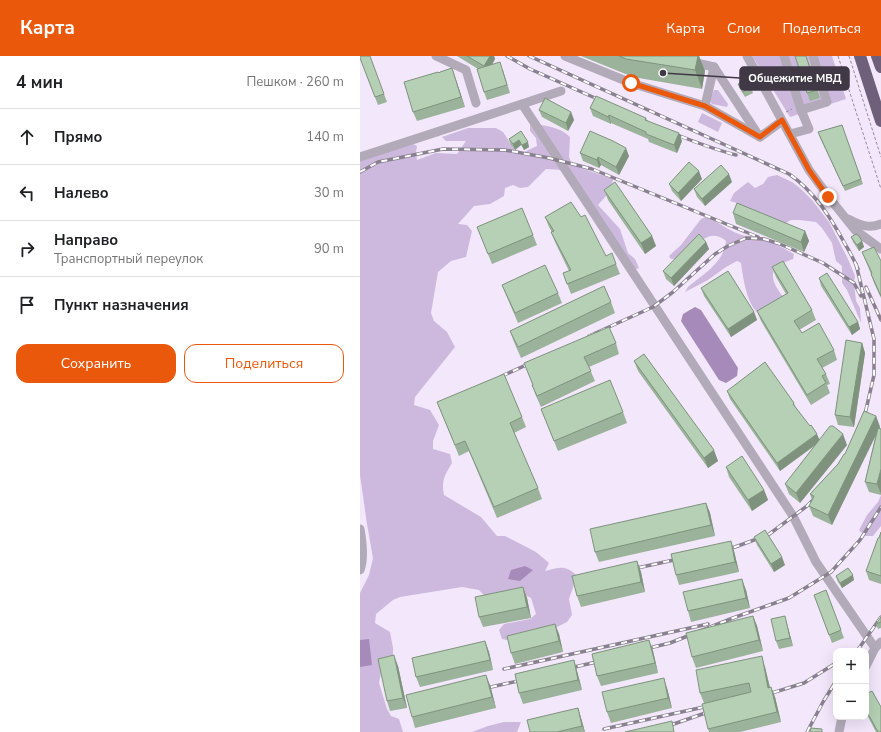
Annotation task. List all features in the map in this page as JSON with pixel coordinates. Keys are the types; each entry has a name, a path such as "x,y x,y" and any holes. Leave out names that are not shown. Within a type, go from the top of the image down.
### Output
{"highway":[{"path":"860,56 881,121"},
{"path":"877,56 881,67"}],"street":[{"path":"436,56 466,70 476,103"},
{"path":"565,56 631,83 705,106 760,137"},
{"path":"746,56 809,170 840,214 855,230 876,248"},
{"path":"784,56 801,110 809,129 790,134"},
{"path":"801,110 827,102 813,56"},
{"path":"684,61 714,67 760,137"},
{"path":"705,106 714,67"},
{"path":"360,157 561,91"},
{"path":"522,104 793,516 816,562 878,645 869,661"},
{"path":"760,137 782,120"},
{"path":"840,214 858,224 866,226 881,224"},
{"path":"360,529 362,565 360,570"},
{"path":"839,732 841,720"}],"path":[{"path":"838,56 881,189"},
{"path":"849,56 881,157"}],"shaded area":[{"path":"752,56 832,56 846,99 790,117"},
{"path":"714,90 718,90 728,104 727,107 712,104 710,100"},
{"path":"702,113 722,123 718,132 698,122"},
{"path":"530,123 551,127 566,133 570,137 569,157 572,165 613,179 610,190 598,205 620,229 628,253 635,259 639,268 631,271 562,170 546,169 528,187 520,188 513,185 505,188 504,196 490,204 474,206 458,224 467,225 472,231 466,257 451,261 438,272 431,313 434,321 447,332 455,347 415,397 414,405 430,410 439,425 433,441 433,449 450,454 452,463 444,478 444,495 481,517 497,536 505,536 536,552 549,563 545,571 565,568 573,572 577,576 569,599 572,615 567,622 551,630 511,641 502,639 499,630 504,624 530,619 536,614 531,598 523,594 490,602 479,590 462,587 400,597 393,600 376,614 375,623 390,632 393,648 393,656 382,668 379,683 387,709 391,716 399,719 403,732 360,732 360,593 369,575 373,558 360,475 360,161 413,144 417,146 417,160 436,153 457,154 466,141 446,141 442,137 468,128 496,128 503,132 515,150 522,153 537,146 536,138 530,131"},
{"path":"777,175 792,182 801,189 812,200 829,222 855,276 854,283 856,301 860,308 861,323 847,290 842,283 842,266 836,261 832,243 816,222 791,220 784,224 730,201 734,193 748,182 755,188 763,184 768,177"},
{"path":"705,217 714,220 742,235 767,240 794,254 793,259 783,263 774,270 773,275 775,284 787,302 761,315 756,311 752,306 746,292 741,263 737,261 708,280 685,292 688,287 717,262 724,249 726,241 719,237 713,236 702,240 680,258 671,259 669,256 681,245 701,219"},
{"path":"695,307 701,310 738,368 737,376 726,383 719,380 681,321 683,314"},
{"path":"881,495 881,526 873,536 865,536 859,530 867,515 878,502"},
{"path":"525,566 533,570 520,581 508,579 511,570"},
{"path":"369,639 372,665 360,667 360,640"},
{"path":"504,722 521,722 517,732 472,732 488,726"}],"building":[{"path":"360,56 370,56 384,94 375,97"},
{"path":"467,56 490,56 484,66"},
{"path":"619,56 698,56 695,70 626,59"},
{"path":"795,56 806,56 817,90 807,93"},
{"path":"500,62 507,85 484,92 477,69"},
{"path":"452,68 461,97 413,112 404,82"},
{"path":"747,79 751,87 743,92 738,84"},
{"path":"596,96 646,118 645,120 679,133 674,145 646,134 646,132 609,115 608,117 590,108"},
{"path":"545,98 571,112 566,123 539,110"},
{"path":"842,125 861,179 843,186 818,132"},
{"path":"521,131 528,142 522,145 519,140 513,144 509,139"},
{"path":"590,131 626,148 616,167 598,157 597,160 580,153"},
{"path":"689,162 699,171 678,193 669,184"},
{"path":"721,165 729,174 702,199 694,189"},
{"path":"615,182 652,236 641,243 604,190"},
{"path":"571,202 581,217 585,215 606,256 612,253 616,264 567,284 563,273 571,270 551,232 554,231 545,217"},
{"path":"737,203 805,231 801,242 733,213"},
{"path":"522,208 533,235 488,254 477,227"},
{"path":"699,234 706,242 671,278 663,271"},
{"path":"856,234 862,241 857,245 851,237"},
{"path":"874,247 881,261 881,296 862,252"},
{"path":"783,261 812,310 794,321 802,333 819,323 834,350 817,359 826,374 822,376 826,383 807,395 757,311 788,293 772,267"},
{"path":"545,265 558,293 515,313 502,285"},
{"path":"728,271 754,312 728,329 701,288"},
{"path":"827,273 858,322 849,327 819,278"},
{"path":"604,286 611,302 518,347 510,331"},
{"path":"609,327 616,343 584,357 591,371 537,396 524,363"},
{"path":"846,340 862,343 850,417 835,415"},
{"path":"644,354 714,450 704,458 634,361"},
{"path":"765,362 794,403 793,404 817,434 777,463 727,391"},
{"path":"504,374 522,417 510,423 538,488 494,507 465,441 455,445 437,402"},
{"path":"610,380 623,412 554,441 541,409"},
{"path":"864,411 876,416 828,515 809,506 814,496 810,494 838,464 845,454"},
{"path":"830,426 833,426 843,434 796,493 785,484"},
{"path":"878,428 881,429 881,469 877,484 865,482"},
{"path":"742,456 764,490 748,500 726,467"},
{"path":"706,503 711,525 595,552 590,529"},
{"path":"765,530 782,557 771,564 754,537"},
{"path":"881,532 881,576 866,571"},
{"path":"731,541 735,562 676,575 671,554"},
{"path":"637,561 641,582 577,596 572,576"},
{"path":"848,568 853,575 840,583 836,576"},
{"path":"742,579 746,598 688,611 683,592"},
{"path":"523,587 527,607 479,617 475,597"},
{"path":"826,590 841,630 829,635 814,595"},
{"path":"753,616 759,640 692,657 686,633"},
{"path":"785,616 790,638 776,641 771,619"},
{"path":"881,617 881,622 876,624"},
{"path":"555,624 559,641 511,653 507,636"},
{"path":"649,640 655,663 597,676 592,654"},
{"path":"485,641 490,660 416,677 412,658"},
{"path":"394,655 403,698 387,701 378,659"},
{"path":"762,656 768,688 771,687 777,712 708,729 702,704 751,692 749,683 700,693 696,670"},
{"path":"574,660 578,680 519,693 515,674"},
{"path":"486,675 492,697 412,717 406,695"},
{"path":"664,678 668,698 607,712 602,692"},
{"path":"872,691 881,707 881,732 878,732 869,716 869,692"},
{"path":"578,708 582,726 557,732 530,732 527,720"},
{"path":"672,721 674,732 625,732"},
{"path":"811,728 822,729 822,732 810,732"}],"railway":[{"path":"507,56 530,69 604,102"},
{"path":"529,56 789,174 806,188 828,215 840,234 858,269"},
{"path":"670,132 703,145 736,155"},
{"path":"360,172 378,162 443,149 505,150 549,158 592,169 758,237"},
{"path":"589,336 653,307 673,292 715,254 746,238 764,239 780,244 823,263 854,283 861,296"},
{"path":"856,264 874,339 874,375 862,423"},
{"path":"866,287 881,320"},
{"path":"502,376 535,361"},
{"path":"722,550 768,535 807,506 819,494"},
{"path":"641,650 670,643 789,598 831,572 860,540 881,507"},
{"path":"628,570 683,558"},
{"path":"859,648 881,617"},
{"path":"504,669 708,624"},
{"path":"566,669 605,660"},
{"path":"762,696 804,683 833,665"},
{"path":"491,687 527,679"},
{"path":"807,732 834,684"},
{"path":"604,729 713,705"},
{"path":"646,732 714,710"}],"place":[{"name":"Общежитие МВД","path":"663,73"}],"route":[{"path":"631,83 705,106 760,137 782,120 809,170 828,197"}]}
